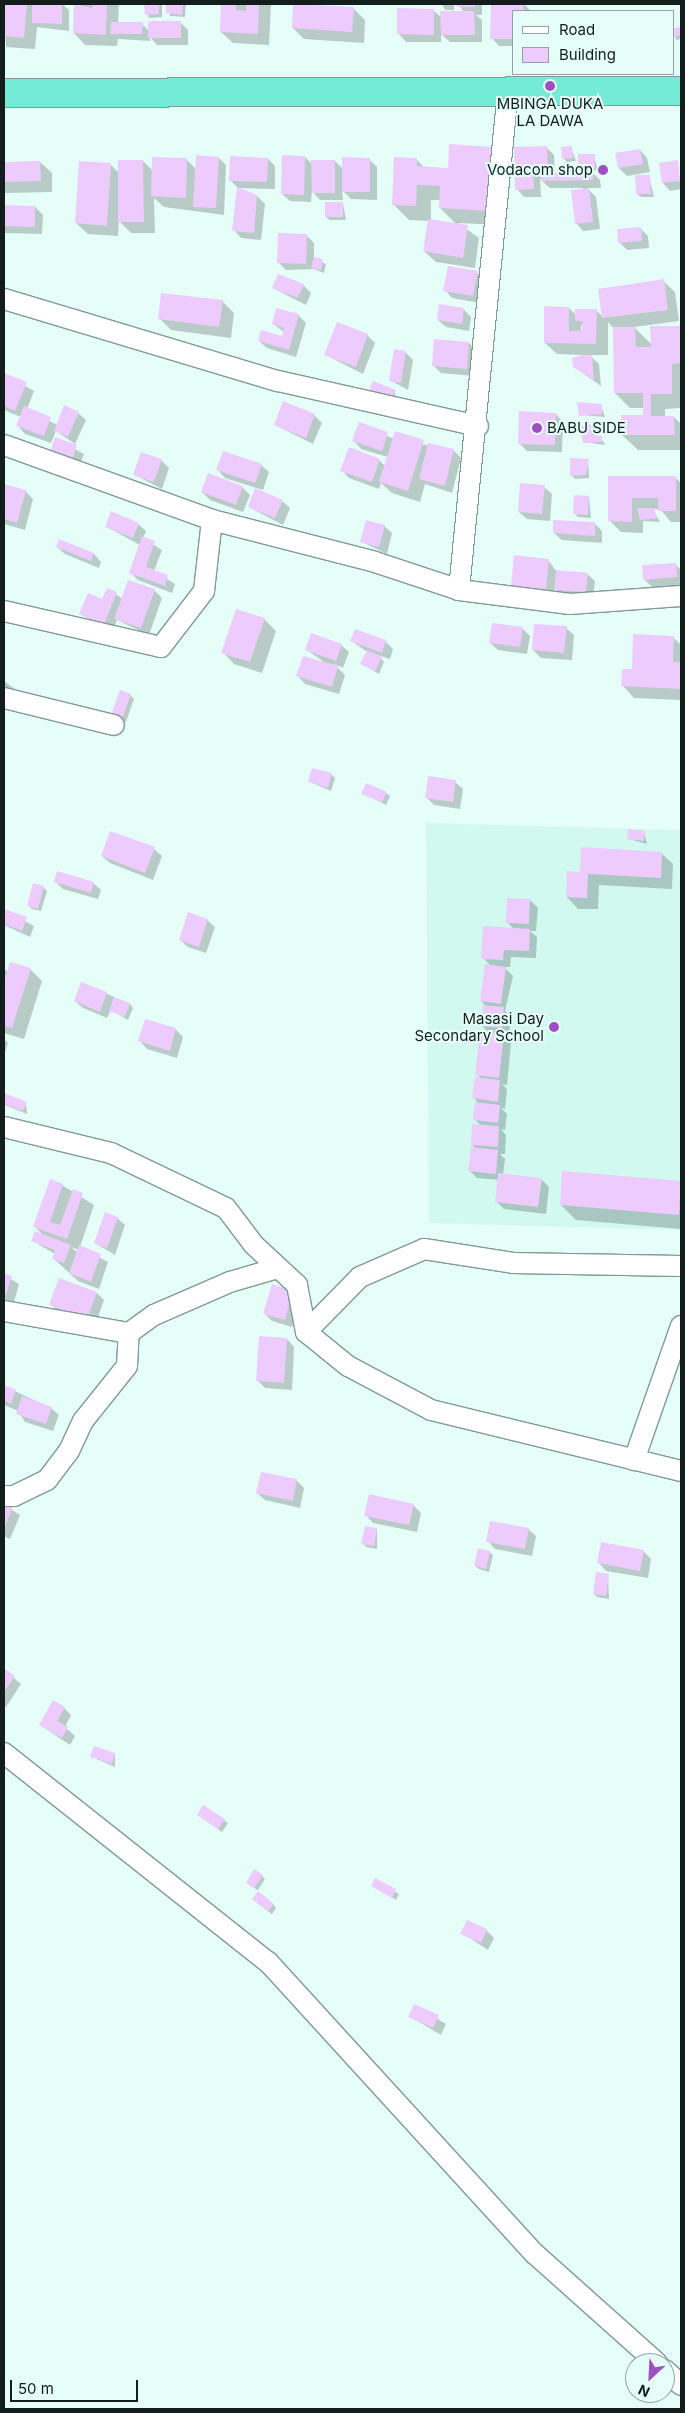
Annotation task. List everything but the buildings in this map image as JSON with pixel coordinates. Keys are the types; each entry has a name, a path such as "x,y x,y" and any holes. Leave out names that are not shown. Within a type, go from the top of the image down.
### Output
{"highway":[{"path":"4,93 681,91"}],"street":[{"path":"459,590 478,426 508,93"},
{"path":"4,299 278,382 478,426"},
{"path":"4,445 212,520 375,562 459,590 570,604 681,596"},
{"path":"4,611 161,647 204,591 212,520"},
{"path":"4,698 114,725"},
{"path":"4,1127 111,1153 226,1208 240,1231 296,1285 306,1332 348,1366 431,1410 681,1471"},
{"path":"306,1332 360,1276 424,1249 513,1263 681,1266"},
{"path":"4,1311 129,1333 154,1315 230,1282 278,1268"},
{"path":"634,1460 681,1326"},
{"path":"4,1496 14,1496 47,1480 69,1451 84,1420 127,1366 129,1333"},
{"path":"4,1753 268,1962 535,2254 646,2353"}],"shaded area":[{"name":"Masasi Day Secondary School","path":"426,823 681,830 681,1230 429,1223"}],"place":[{"name":"MBINGA DUKA LA DAWA","path":"550,86"},
{"name":"Vodacom shop","path":"603,170"},
{"name":"BABU SIDE","path":"537,428"},
{"name":"Masasi Day Secondary School","path":"554,1027"}]}
